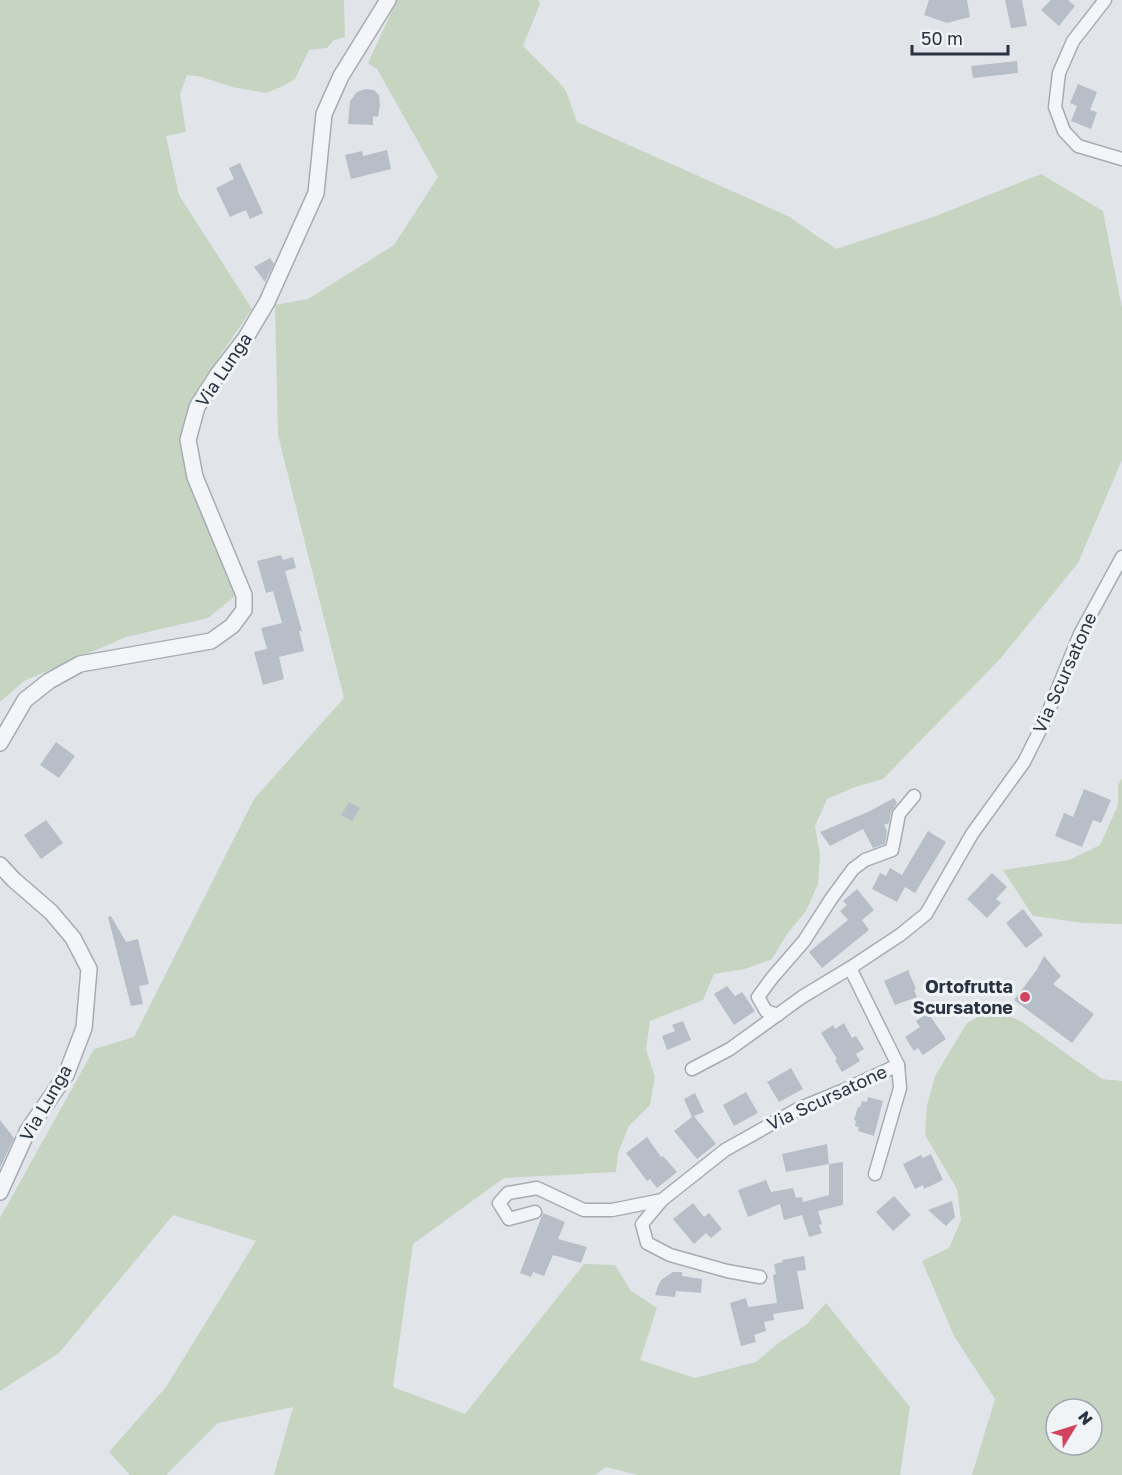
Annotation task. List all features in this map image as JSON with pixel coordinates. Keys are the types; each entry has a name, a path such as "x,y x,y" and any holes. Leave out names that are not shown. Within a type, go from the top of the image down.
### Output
{"street":[{"name":"Via Lunga","path":"0,742 25,700 49,681 80,664 211,641 232,626 244,610 244,595 195,477 188,440 197,407 218,374 245,339 267,302 316,193 324,114 341,76 388,0"},
{"path":"1105,0 1073,41 1059,72 1055,107 1064,131 1078,146 1122,159"},
{"name":"Via Scursatone","path":"760,1277 727,1271 670,1255 647,1243 642,1224 662,1200 725,1150 798,1109 898,1065 850,968 926,914 972,834 1024,762 1045,720 1080,634 1122,556"},
{"path":"778,1015 766,1011 758,997 804,942 853,869 866,860 892,850 899,814 914,796"},
{"name":"Via Lunga","path":"0,865 51,912 73,938 89,969 84,1028 66,1075 28,1130 0,1192"},
{"path":"692,1069 730,1049 802,998 850,968"},
{"path":"875,1174 900,1088 898,1065"},
{"path":"535,1212 508,1219 499,1203 508,1193 537,1188 584,1210 612,1210 662,1200"}],"green space":[{"path":"0,0 344,0 345,37 334,40 327,48 309,50 295,79 266,93 187,75 180,94 186,132 166,136 179,195 252,309 202,382 194,408 187,447 240,592 208,618 126,637 24,681 0,702"},
{"path":"397,0 538,0 540,4 523,46 566,91 577,122 788,216 836,249 936,216 1041,174 1103,211 1122,308 1122,460 1078,563 1001,658 883,779 855,787 827,799 815,826 820,855 818,884 806,911 787,934 772,959 745,969 714,974 703,1000 650,1021 646,1049 655,1077 650,1105 629,1126 618,1153 616,1172 504,1178 413,1244 393,1387 465,1414 584,1264 615,1265 631,1291 657,1308 640,1360 695,1378 756,1362 781,1341 806,1325 826,1303 910,1407 900,1475 638,1475 606,1467 595,1475 274,1475 293,1407 218,1423 166,1475 130,1475 109,1452 166,1387 256,1241 173,1215 59,1353 0,1391 0,1218 94,1049 134,1037 254,799 344,698 278,435 275,305 308,299 394,245 438,177 377,69 368,63"},
{"path":"1122,778 1122,924 1084,923 1033,916 1003,870 1069,860 1100,845 1118,805 1118,785"},
{"path":"993,1008 1022,1022 1102,1079 1122,1081 1122,1475 972,1475 995,1399 954,1336 922,1261 949,1248 961,1220 957,1189 925,1135 927,1105 935,1076 967,1023"}],"building":[{"path":"929,0 967,0 970,17 947,23 924,15"},
{"path":"1005,0 1022,0 1027,26 1011,28"},
{"path":"1051,0 1068,0 1075,6 1059,26 1041,10"},
{"path":"1017,61 1018,73 973,78 971,66"},
{"path":"1078,84 1097,92 1090,110 1097,112 1091,129 1071,121 1077,106 1070,103"},
{"path":"365,89 374,90 379,95 378,117 373,116 373,125 348,124 350,101 357,92"},
{"path":"387,150 391,169 351,179 345,155 362,151 363,156"},
{"path":"240,163 263,213 250,219 246,210 230,217 216,188 234,179 229,168"},
{"path":"270,258 274,264 265,282 254,267"},
{"path":"281,555 283,560 293,557 296,568 285,571 302,631 299,631 304,651 279,657 284,679 263,685 254,652 267,649 261,628 282,623 273,591 266,593 257,561"},
{"path":"56,742 75,756 59,778 40,765"},
{"path":"1084,789 1111,800 1101,823 1093,820 1082,847 1055,836 1064,813 1073,817"},
{"path":"894,798 897,803 891,812 889,823 884,825 887,831 885,844 873,848 863,829 830,846 820,832 868,812"},
{"path":"349,802 360,808 352,821 341,815"},
{"path":"46,820 63,843 41,859 24,835"},
{"path":"928,831 946,842 915,893 905,887 897,902 872,889 880,873 886,876 890,868 902,875"},
{"path":"992,873 1007,887 996,899 1001,903 987,918 967,899"},
{"path":"857,889 874,910 862,920 869,930 822,968 809,952 848,920 840,911 847,905 843,901"},
{"path":"1023,909 1043,935 1026,948 1006,923"},
{"path":"111,916 126,942 138,939 149,984 139,986 143,1004 131,1006 108,917"},
{"path":"1044,956 1061,976 1053,984 1094,1014 1072,1043 1014,1000 1036,971"},
{"path":"908,970 917,997 895,1005 884,981"},
{"path":"727,986 735,996 742,992 755,1011 734,1025 714,994"},
{"path":"928,1013 946,1039 923,1055 918,1048 914,1051 905,1037 920,1027 916,1021"},
{"path":"683,1021 691,1040 667,1050 662,1036 675,1031 672,1025"},
{"path":"844,1023 852,1038 856,1036 864,1049 856,1054 860,1061 842,1072 821,1033 833,1025 835,1029"},
{"path":"791,1068 803,1089 779,1102 767,1082"},
{"path":"746,1092 758,1113 734,1126 723,1105"},
{"path":"695,1093 704,1112 694,1116 716,1144 697,1159 674,1131 692,1117 684,1099"},
{"path":"868,1097 883,1101 874,1136 858,1131 859,1127 855,1126 856,1121 854,1120 858,1107 862,1101 867,1102"},
{"path":"0,1120 14,1138 0,1168"},
{"path":"647,1137 661,1157 663,1156 677,1172 657,1188 650,1179 647,1181 626,1153"},
{"path":"827,1144 829,1164 786,1172 782,1154"},
{"path":"931,1154 943,1180 924,1189 923,1185 915,1189 903,1164 921,1155 923,1158"},
{"path":"843,1162 843,1205 818,1211 822,1233 809,1237 802,1215 784,1220 780,1204 748,1217 738,1190 766,1180 771,1192 793,1188 796,1198 802,1197 803,1202 829,1195 829,1164"},
{"path":"894,1196 911,1215 893,1231 876,1212"},
{"path":"952,1201 955,1217 946,1226 928,1210"},
{"path":"693,1203 704,1217 709,1213 722,1229 711,1238 706,1233 694,1244 673,1219"},
{"path":"543,1213 565,1222 558,1239 587,1247 581,1263 553,1255 544,1276 533,1272 531,1277 520,1273"},
{"path":"804,1256 806,1270 797,1271 804,1309 773,1314 774,1320 764,1322 766,1331 754,1335 756,1342 741,1346 730,1303 746,1298 748,1307 777,1303 773,1275 776,1274 774,1264 783,1262 782,1260"},
{"path":"673,1272 682,1272 682,1276 702,1279 701,1293 676,1291 675,1297 655,1295 661,1280"}],"place":[{"name":"Ortofrutta Scursatone","path":"1025,997"}]}
